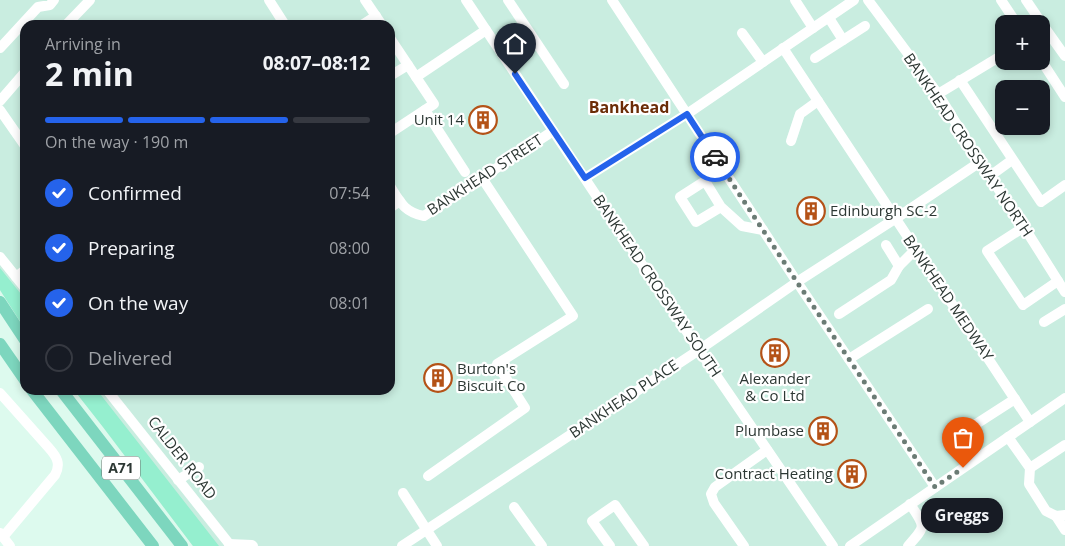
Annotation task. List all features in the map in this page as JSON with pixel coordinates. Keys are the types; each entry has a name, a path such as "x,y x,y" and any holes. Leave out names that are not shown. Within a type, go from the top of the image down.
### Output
{"main road":[{"path":"0,302 20,332"},
{"path":"0,344 20,373"},
{"name":"A71","path":"36,395 153,546"},
{"name":"A71","path":"64,395 182,546"}],"street":[{"path":"26,20 38,7 50,5 54,0"},
{"path":"72,20 90,0"},
{"path":"269,0 282,20"},
{"path":"365,0 378,20"},
{"path":"508,0 564,84"},
{"path":"612,0 848,359 935,487"},
{"path":"795,0 813,28"},
{"path":"585,178 687,114 854,0"},
{"name":"BANKHEAD CROSSWAY NORTH","path":"868,0 938,94 1065,292"},
{"path":"1001,0 1011,15"},
{"path":"1026,0 1035,15"},
{"name":"BANKHEAD CROSSWAY SOUTH","path":"470,1 486,30 553,131 833,546"},
{"path":"828,18 843,40"},
{"path":"0,48 20,26"},
{"path":"815,58 865,26"},
{"path":"416,77 486,30"},
{"path":"742,33 763,62"},
{"path":"1050,38 1065,56"},
{"path":"395,46 434,104 395,130"},
{"name":"BANKHEAD MEDWAY","path":"783,48 1030,422"},
{"path":"938,94 995,59"},
{"path":"395,73 408,65"},
{"path":"1047,70 1065,97"},
{"path":"0,101 20,78"},
{"path":"960,80 1041,202 1065,185"},
{"path":"791,142 800,114 818,101"},
{"path":"0,110 20,139"},
{"path":"425,110 465,172"},
{"name":"BANKHEAD STREET","path":"400,201 404,208 424,216 553,131"},
{"path":"990,176 1012,160"},
{"name":"BANKHEAD PLACE","path":"402,546 980,162"},
{"path":"428,476 525,408 497,364 573,316 482,178"},
{"path":"395,194 400,201 395,204"},
{"path":"721,207 742,226 763,230"},
{"path":"1024,227 987,251 1022,305 1058,281"},
{"path":"886,245 899,266"},
{"path":"839,314 891,280 899,266 916,249"},
{"path":"0,256 20,282"},
{"path":"16,277 20,274"},
{"path":"848,359 928,309"},
{"path":"1044,322 1065,309"},
{"path":"0,393 50,448 58,463 58,470 55,475 1,535 10,546"},
{"name":"CALDER ROAD","path":"111,395 230,545"},
{"path":"850,546 1065,398"},
{"path":"956,438 1015,399"},
{"path":"1008,437 1030,468 1029,484 1046,511 1060,516 1065,530"},
{"path":"1030,468 1065,445"},
{"path":"744,546 714,503 711,494 715,486 767,450"},
{"path":"178,480 199,467"},
{"path":"403,494 436,546"},
{"path":"908,546 921,531 922,526 921,521 910,504"},
{"path":"610,546 592,521 615,505 644,546"},
{"path":"514,507 542,546"},
{"path":"230,545 253,546"}],"shaded area":[{"path":"0,0 1065,0 1065,546 193,546 78,395 395,395 395,20 20,20 20,321 0,290"}],"green space":[{"path":"0,268 20,293 20,321 0,290"},
{"path":"78,395 101,395 219,546 193,546"}],"way so far":[{"path":"715,157 935,487 963,468"}],"place":[{"name":"Unit 14","path":"483,120"},
{"name":"Edinburgh SC-2","path":"811,211"},
{"name":"Alexander & Co Ltd","path":"775,353"},
{"name":"Burton's Biscuit Co","path":"438,378"},
{"name":"Plumbase","path":"823,431"},
{"name":"Greggs","path":"963,468"},
{"name":"Contract Heating","path":"852,474"}],"district":[{"name":"Bankhead","path":"629,107"}],"route":[{"path":"515,74 585,178 687,114 715,157"}]}
